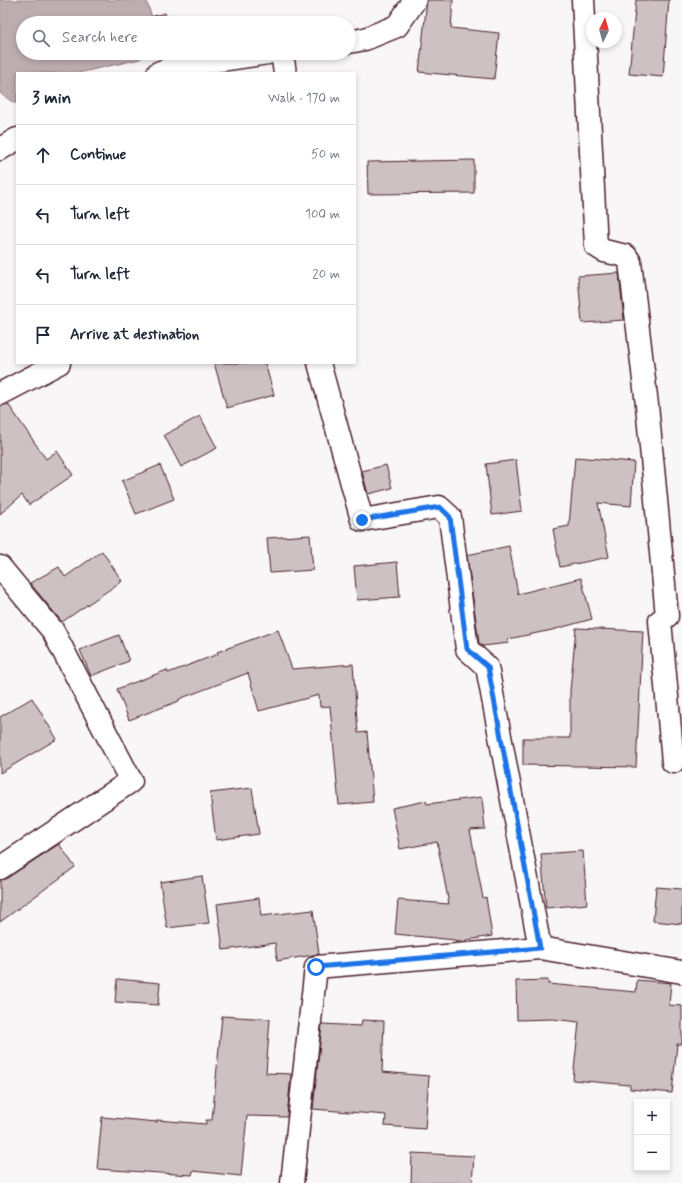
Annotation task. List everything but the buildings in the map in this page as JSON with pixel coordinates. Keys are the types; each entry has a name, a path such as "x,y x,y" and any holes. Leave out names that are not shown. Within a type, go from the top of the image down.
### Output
{"street":[{"path":"356,41 365,39 397,26 415,0"},
{"path":"583,0 596,246 604,251 626,256 630,262 647,405 667,616 660,621 673,762"},
{"path":"160,72 173,67 220,60"},
{"path":"283,60 285,72"},
{"path":"0,149 16,141"},
{"path":"0,394 58,364"},
{"path":"319,364 362,520 440,507 450,517 467,649 488,667 540,948"},
{"path":"0,567 53,631 130,780 0,868"},
{"path":"292,1183 316,967 540,948 682,972"}],"shaded area":[{"path":"0,0 146,0 152,16 16,16 16,60 136,60 82,72 16,72 16,103 2,95 0,92"}],"route":[{"path":"316,967 540,948 488,667 467,649 450,517 440,507 362,520"}]}
